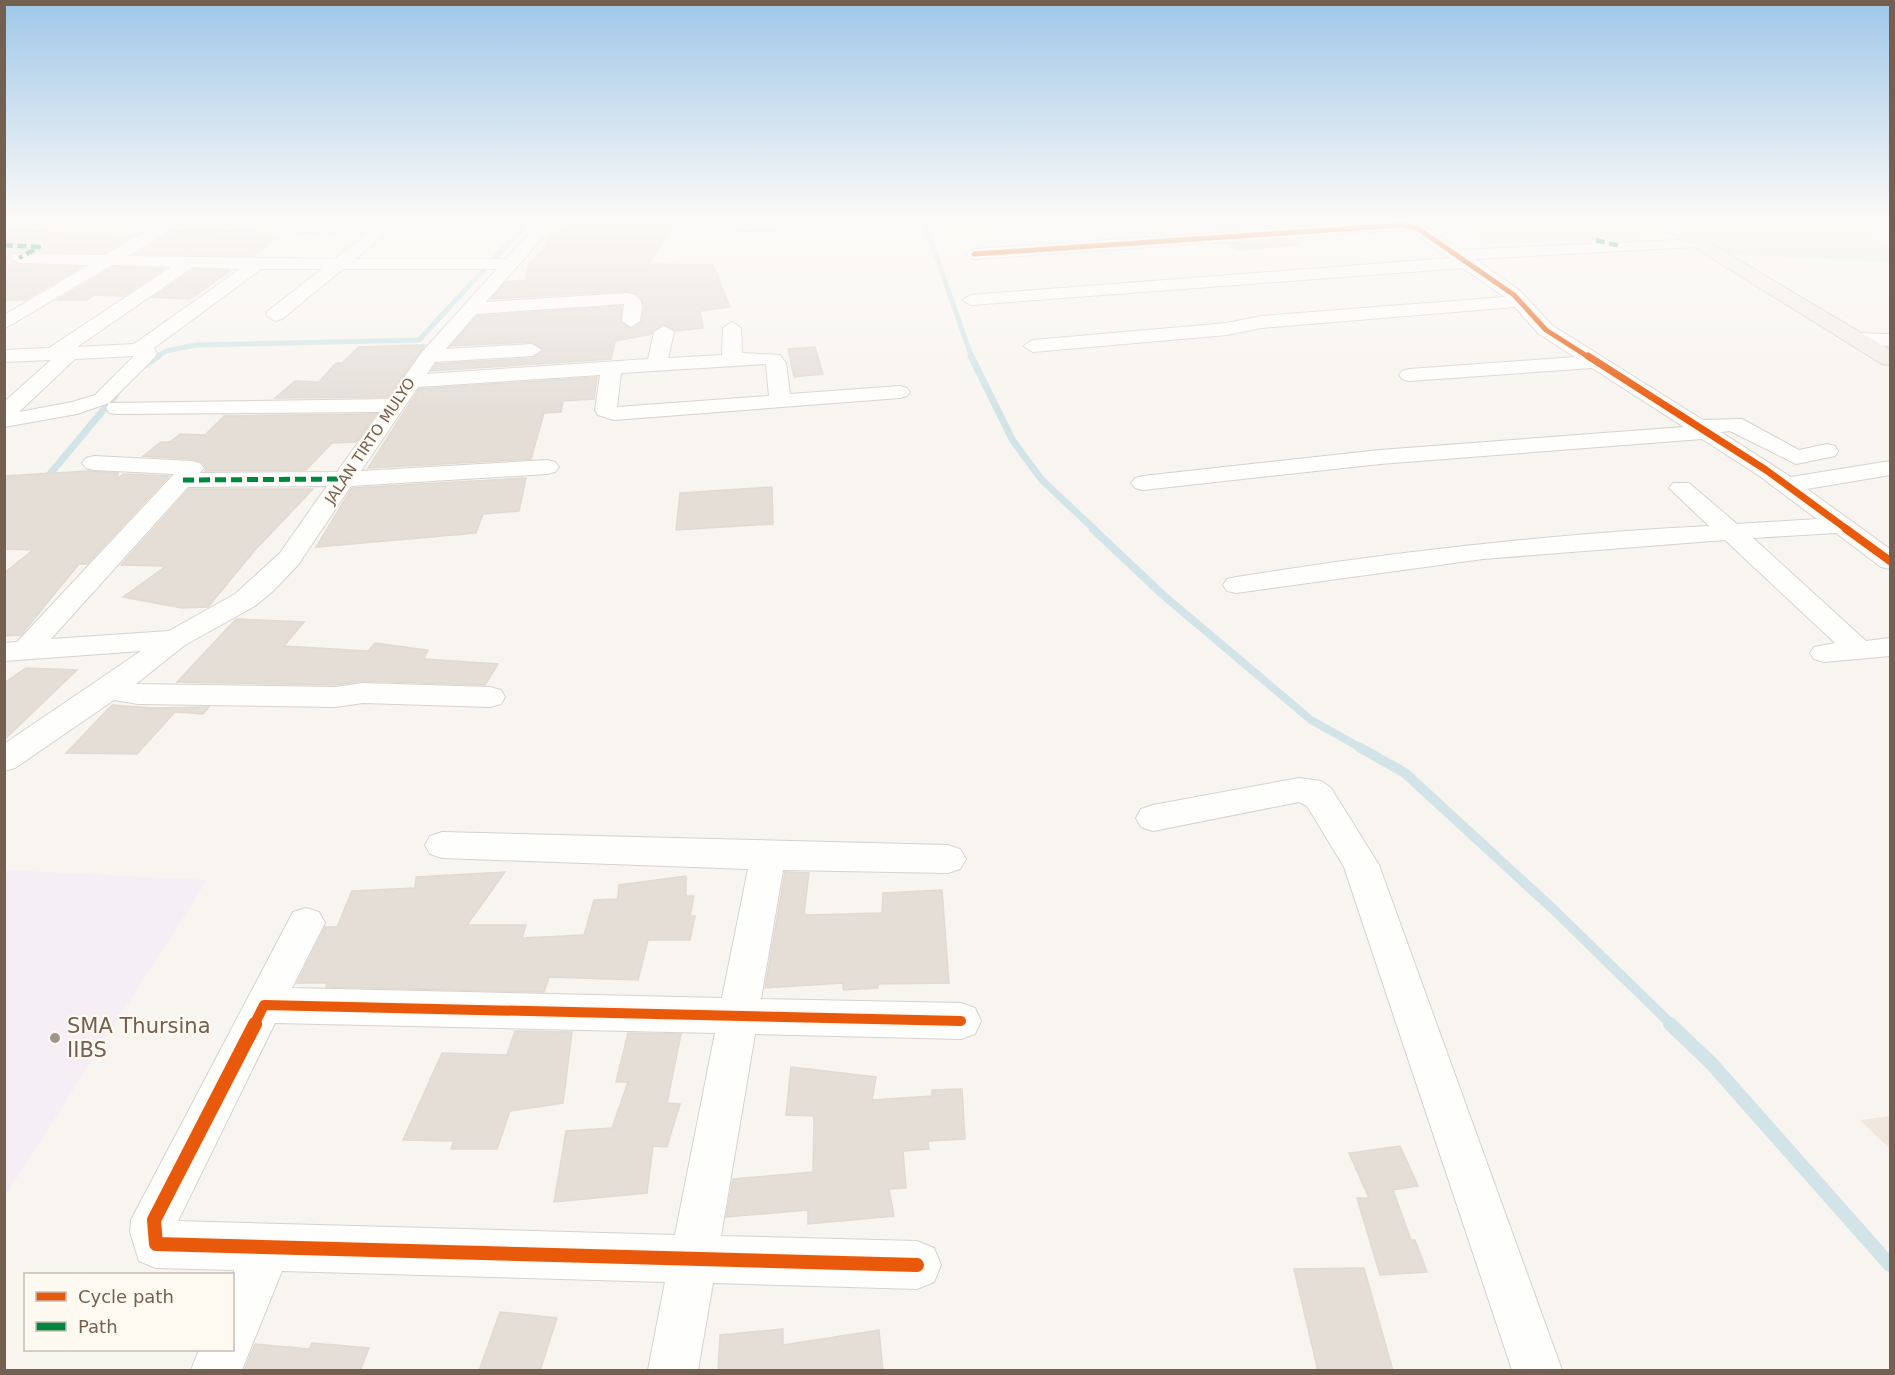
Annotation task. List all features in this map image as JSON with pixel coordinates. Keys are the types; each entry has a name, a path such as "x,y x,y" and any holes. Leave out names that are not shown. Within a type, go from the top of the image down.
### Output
{"main road":[{"path":"1766,285 1890,359"}],"street":[{"path":"4,323 65,285"},
{"path":"4,414 63,353 157,285"},
{"path":"139,350 228,285"},
{"path":"275,315 314,285"},
{"name":"JALAN TIRTO MULYO","path":"4,760 109,689 175,639 245,600 264,585 289,559 411,381 469,309 483,285"},
{"path":"971,300 1145,285"},
{"path":"1499,285 1520,301 1546,330 1705,430 1787,485 1890,561"},
{"path":"469,309 628,298 633,300 631,321"},
{"path":"1033,346 1227,329 1261,322 1520,301"},
{"path":"732,328 732,360"},
{"path":"656,366 664,332"},
{"path":"1856,339 1890,340"},
{"path":"4,356 139,350 146,351 147,354 102,399 76,408 4,422"},
{"path":"429,356 532,351"},
{"path":"411,381 773,359 776,363 780,401"},
{"path":"1409,375 1594,362"},
{"path":"610,369 606,410 614,414 900,392"},
{"path":"117,408 395,405"},
{"path":"1143,483 1380,457 1705,430 1734,424 1796,457 1827,451"},
{"path":"15,651 183,480 192,468 94,463"},
{"path":"183,480 345,479 547,467"},
{"path":"1787,485 1890,468"},
{"path":"1681,488 1860,651"},
{"path":"1236,585 1320,571 1630,537 1843,525"},
{"path":"15,651 175,639"},
{"path":"1824,653 1890,647"},
{"path":"109,689 138,694 336,697 363,693 490,697"},
{"path":"1153,818 1299,790 1309,790 1319,797 1359,858 1537,1371"},
{"path":"442,845 768,856 948,858"},
{"path":"673,1371 768,856"},
{"path":"306,923 154,1220 153,1232 156,1244 268,1249 916,1265"},
{"path":"264,1005 961,1021"},
{"path":"234,1327 268,1249"},
{"path":"216,1371 225,1351"}],"shaded area":[{"name":"SMA Thursina IIBS","path":"4,870 207,880 5,1196"},
{"path":"1890,1116 1890,1149 1860,1120"}],"building":[{"path":"4,285 50,285 25,300 4,300"},
{"path":"83,285 139,285 123,296 94,295 87,300 58,300"},
{"path":"170,285 210,285 190,299 153,297"},
{"path":"503,285 721,285 730,307 700,311 703,328 676,331 663,324 651,334 615,341 611,359 431,371 436,364 532,358 544,351 532,342 451,346 477,316 621,306 621,323 632,329 642,321 644,306 639,295 629,291 491,299"},
{"path":"425,345 388,397 275,398 295,381 319,382 336,363 342,363 359,347"},
{"path":"815,347 823,374 794,377 788,349"},
{"path":"597,377 594,399 563,401 561,412 544,413 531,459 368,468 419,389"},
{"path":"376,414 356,442 332,443 306,470 205,471 206,468 202,462 193,459 143,456 161,442 170,442 180,434 205,435 224,416"},
{"path":"88,471 118,473 117,479 123,474 169,476 87,564 79,564 21,635 4,636 4,573 33,550 4,549 4,476"},
{"path":"526,478 519,511 483,514 476,533 316,547 352,488"},
{"path":"772,487 773,524 676,530 680,493"},
{"path":"189,489 313,489 255,550 208,607 182,608 123,597 166,566 121,565"},
{"path":"236,619 304,622 284,646 368,651 375,643 428,650 424,659 498,664 485,685 363,681 335,685 177,682"},
{"path":"26,668 77,670 4,740 4,683"},
{"path":"112,705 154,708 209,707 203,714 175,712 137,754 66,753"},
{"path":"505,872 467,925 526,925 522,938 584,935 594,900 618,899 619,885 686,876 686,896 694,896 690,916 695,916 690,940 648,940 638,980 549,977 544,992 326,987 327,983 297,983 325,927 337,927 352,891 415,888 416,877"},
{"path":"785,872 809,873 804,913 807,915 882,913 883,893 942,890 949,983 878,984 878,988 843,990 843,983 765,988"},
{"path":"515,1031 572,1032 563,1103 510,1111 497,1149 451,1149 454,1141 403,1140 442,1053 507,1055"},
{"path":"628,1033 681,1034 667,1103 680,1104 667,1147 653,1146 647,1193 554,1202 566,1131 612,1128 628,1082 616,1082"},
{"path":"791,1067 876,1077 872,1100 932,1096 932,1090 962,1089 965,1139 928,1141 929,1149 903,1151 906,1188 889,1189 894,1216 808,1224 808,1210 726,1217 733,1179 813,1172 814,1116 786,1115"},
{"path":"1400,1146 1418,1186 1393,1190 1411,1240 1415,1240 1427,1272 1380,1275 1357,1198 1369,1198 1349,1153"},
{"path":"1364,1268 1393,1371 1318,1371 1294,1269"},
{"path":"500,1312 557,1318 540,1371 479,1371"},
{"path":"783,1329 783,1345 879,1330 883,1371 718,1371 720,1335"},
{"path":"312,1343 369,1348 360,1371 244,1371 255,1344 309,1349"}],"waterway":[{"path":"155,358 166,351 196,345 419,340 470,285"},
{"path":"946,285 972,358"},
{"path":"971,356 1013,441 1042,480 1095,530"},
{"path":"143,366 155,358"},
{"path":"45,480 115,396"},
{"path":"1093,529 1163,595 1311,720 1361,748"},
{"path":"1359,747 1405,773 1553,909 1672,1025"},
{"path":"1670,1024 1711,1063 1890,1265"}],"marked path":[{"path":"183,480 345,479"}],"cycle path":[{"path":"1500,285 1514,295 1546,330 1766,470 1890,561"},
{"path":"917,1265 156,1244 153,1232 154,1220 264,1005 961,1021"}],"place":[{"name":"SMA Thursina IIBS","path":"55,1038"}]}
